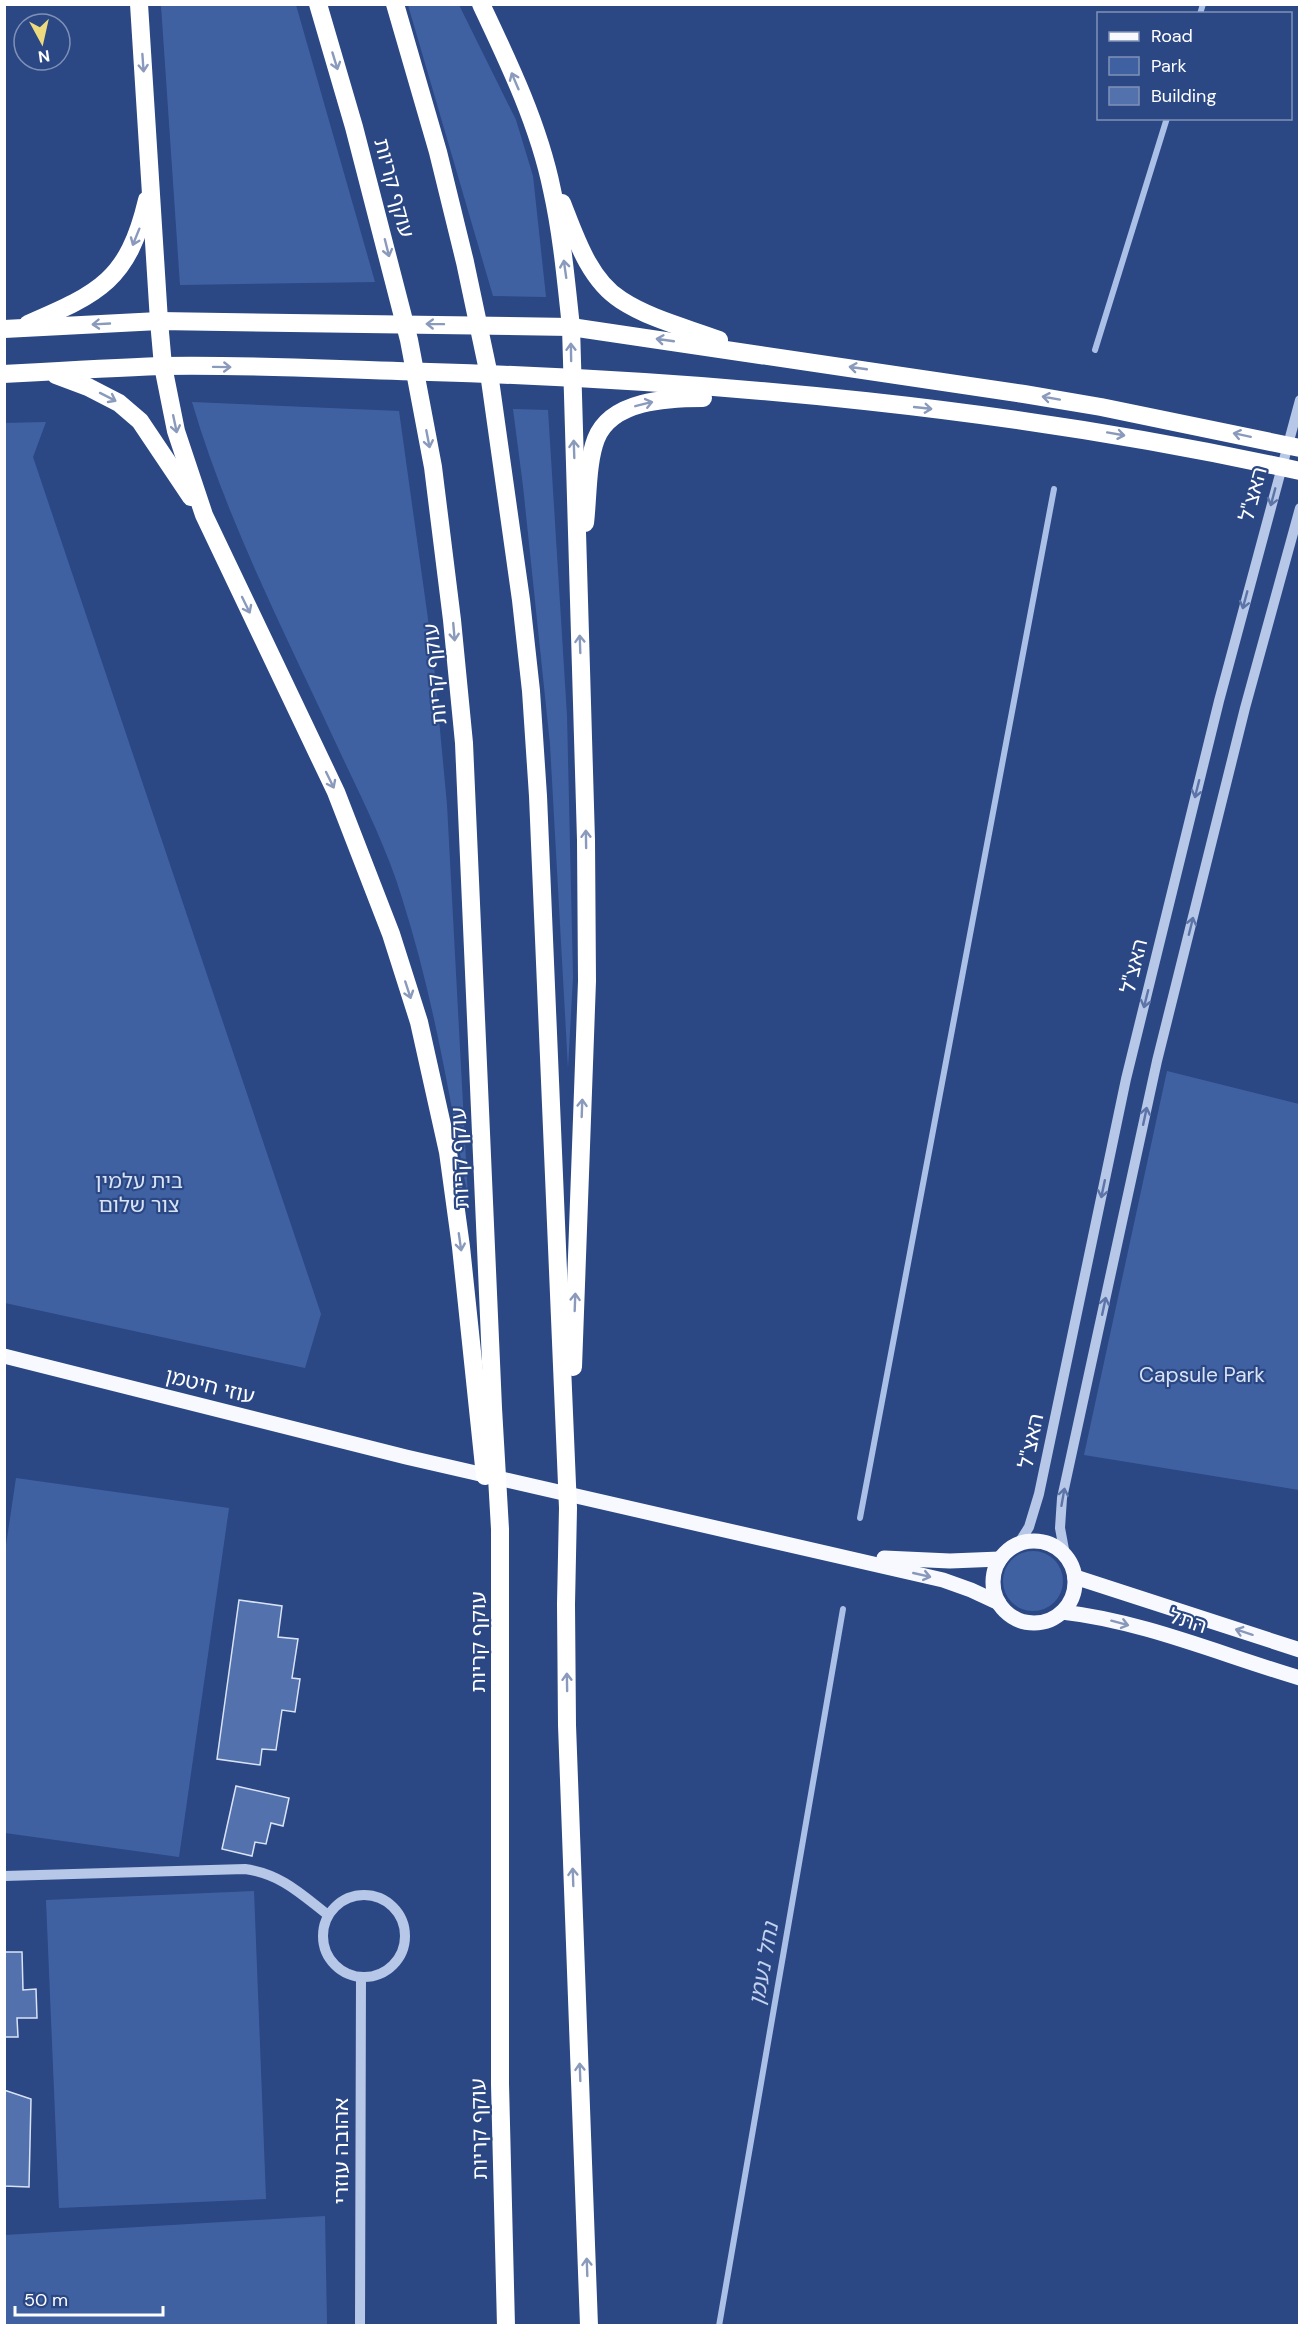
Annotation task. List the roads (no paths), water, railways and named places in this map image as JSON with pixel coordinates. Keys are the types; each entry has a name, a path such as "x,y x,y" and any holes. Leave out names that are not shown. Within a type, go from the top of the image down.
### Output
{"highway":[{"path":"139,4 152,181 159,321 163,366 176,431 204,515 336,792 391,934 419,1022 447,1152 461,1247 500,1615"},
{"name":"עוקף קריות","path":"318,4 354,127 409,340 433,467 452,620 464,743 500,1529 500,2084 506,2325"},
{"path":"394,4 438,152 465,262 490,380 529,669 538,796 568,1508"},
{"path":"481,4 534,127 552,189 571,327 586,840 587,981 568,1508 567,1725 589,2325"},
{"path":"539,144 586,260 598,278 619,299 649,314 752,352"},
{"path":"12,328 76,303 108,282 130,253 141,224 152,181"},
{"path":"12,328 159,321 571,327 954,382 1101,407 1299,448"},
{"path":"4,374 163,366 572,377 777,393 1014,418 1154,441 1299,471"},
{"path":"34,372 63,376 119,403 140,421 204,515"},
{"path":"578,581 592,460 596,439 606,422 627,408 650,402 777,393"}],"main road":[{"name":"עוזי חיטמן","path":"4,1356 406,1457 824,1552"},
{"path":"1032,1541 1044,1542 1056,1547 1065,1555 1072,1565 1075,1576 1073,1595 1062,1612 1051,1620 1038,1623 1025,1622 1012,1617 999,1602 993,1584 994,1570 1000,1559 1020,1543 1032,1541"},
{"path":"824,1552 902,1560 1000,1559"},
{"path":"824,1552 943,1580 999,1602"},
{"name":"התל","path":"1075,1576 1299,1650"},
{"name":"התל","path":"1062,1612 1097,1617 1155,1632 1299,1678"}],"street":[{"name":"האצ\"ל","path":"1020,1543 1029,1527 1040,1494 1126,1079 1216,713 1299,400"},
{"name":"האצ\"ל","path":"1065,1555 1060,1528 1062,1498 1148,1100 1245,708 1299,508"},
{"path":"4,1876 245,1869 272,1874 328,1915"},
{"path":"363,1894 376,1896 388,1902 398,1911 404,1923 406,1937 397,1962 387,1971 374,1976 361,1977 342,1969 327,1955 323,1941 328,1915 337,1904 349,1897 363,1894"},
{"name":"אהובה עוזרי","path":"360,2325 361,1977"}],"waterway":[{"path":"1201,12 1203,4"},
{"path":"1095,350 1166,120"},
{"path":"860,1518 1054,489"},
{"name":"נחל נעמן","path":"719,2326 843,1609"}],"park label":[{"name":"בית עלמין צור שלום","path":"139,1193"},
{"name":"Capsule Park","path":"1202,1375"}]}
